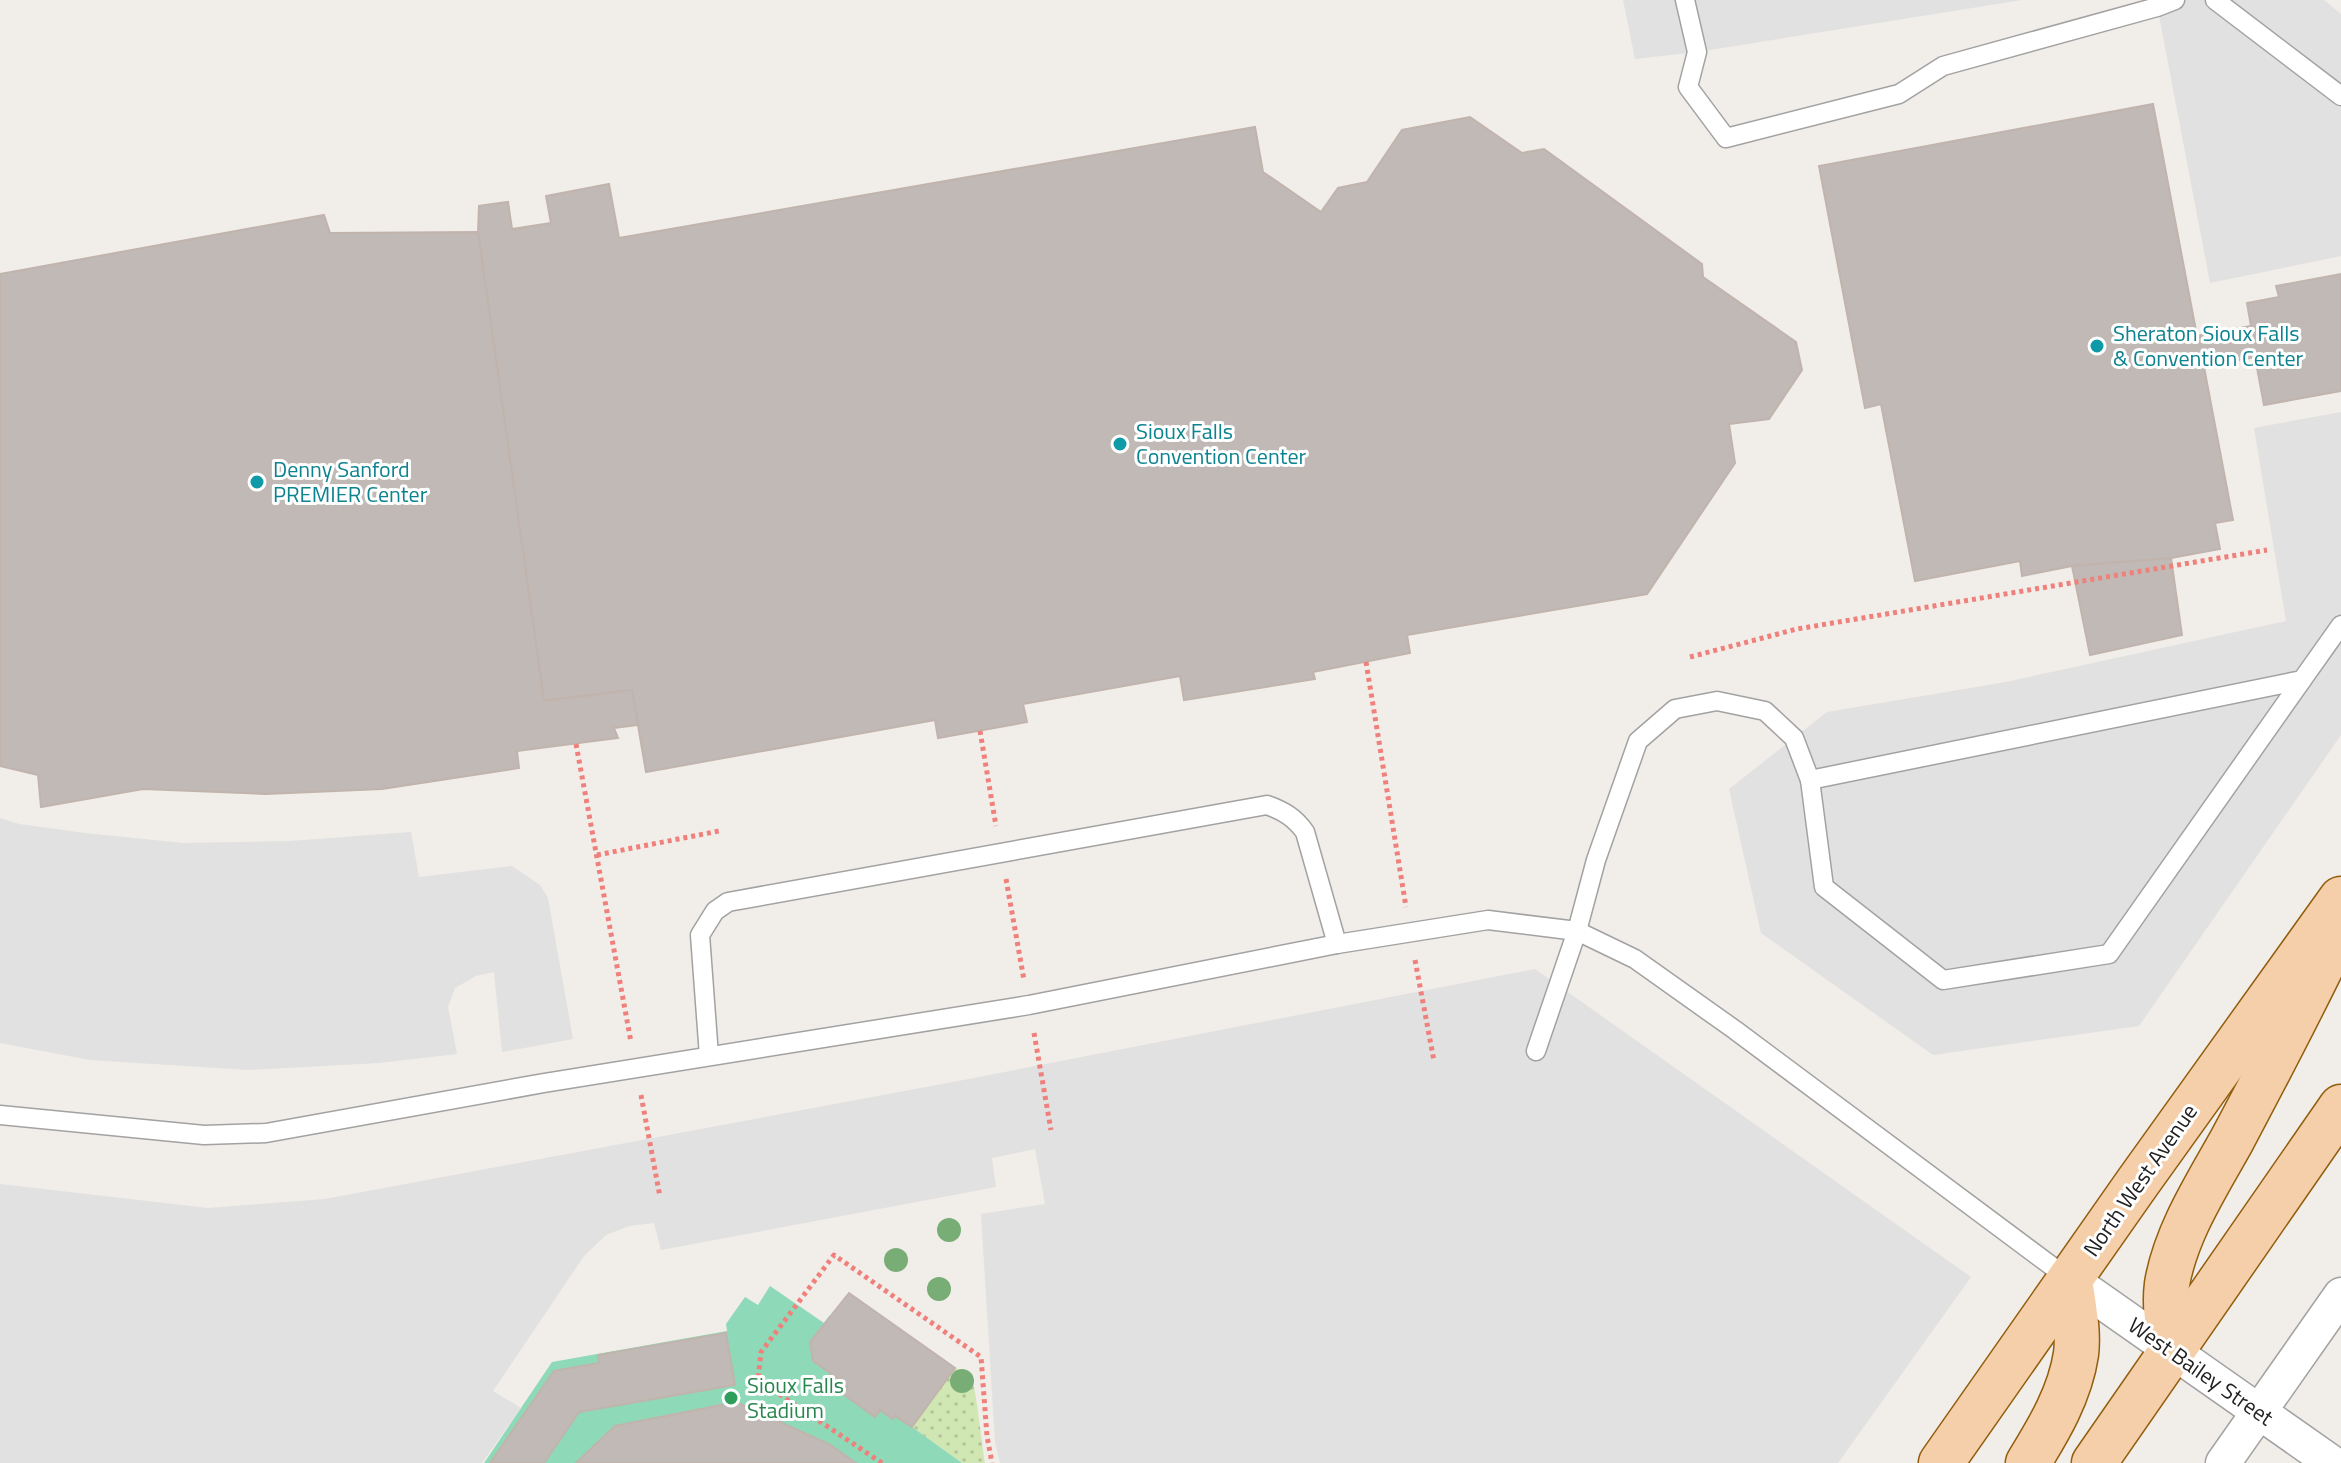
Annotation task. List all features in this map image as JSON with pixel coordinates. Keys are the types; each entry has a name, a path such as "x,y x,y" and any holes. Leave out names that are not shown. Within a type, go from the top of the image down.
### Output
{"main road":[{"name":"North West Avenue","path":"1941,1463 2340,900"},
{"path":"2172,1351 2166,1320 2167,1286 2175,1253 2191,1216 2295,1022 2340,928 2340,900"},
{"path":"2094,1463 2341,1107"},
{"path":"2028,1463 2054,1421 2076,1354 2076,1323 2070,1279"}],"street":[{"name":"West Bailey Street","path":"2070,1279 2332,1463"},
{"path":"2223,1463 2341,1295"}],"lane":[{"path":"1685,0 1697,52 1688,87 1726,138 1899,94 1943,66 2175,0"},
{"path":"2215,0 2341,96"},
{"path":"1536,1051 1577,931 1596,860 1638,741 1675,709 1717,701 1765,711 1794,738 1810,780 1824,887 1943,980 2109,954 2341,625"},
{"path":"1810,780 2302,680"},
{"path":"709,1056 700,935 715,911 728,902 1267,805 1282,810 1296,820 1305,832 1337,944"},
{"path":"0,1115 204,1135 266,1133 636,1068 1029,1005 1337,944 1488,920 1577,931 1635,959 2070,1279"}],"path":[{"path":"1690,657 1797,629 2267,550"},
{"path":"1366,662 1434,1061"},
{"path":"980,731 1051,1130"},
{"path":"576,744 660,1197"},
{"path":"597,855 719,831"},
{"path":"882,1463 758,1380 761,1352 834,1255 981,1357 992,1463"}],"green space":[{"name":"Sioux Falls Stadium","path":"770,1286 824,1323 829,1316 832,1318 849,1293 955,1368 912,1427 962,1463 484,1463 552,1362 727,1331 726,1324 745,1297 758,1305"},
{"path":"955,1368 968,1375 973,1383 985,1463 962,1463 912,1427"}],"shaded area":[{"path":"1623,0 2022,0 1697,52 1635,59"},
{"path":"2156,0 2324,0 2341,14 2341,256 2210,283"},
{"path":"2341,412 2341,735 2139,1026 1933,1055 1761,933 1729,789 1827,712 2006,682 2286,621 2254,428"},
{"path":"0,818 19,824 183,843 290,841 411,832 419,877 512,866 540,885 548,898 573,1039 502,1052 494,972 476,976 455,988 448,1007 457,1054 379,1063 249,1070 90,1060 0,1043"},
{"path":"1535,969 1971,1277 1838,1463 1000,1463 995,1442 981,1214 1045,1204 1035,1149 992,1158 996,1187 661,1250 654,1223 629,1226 606,1235 584,1256 493,1391 521,1408 482,1463 0,1463 0,1184 208,1208 325,1199"}],"building":[{"name":"Sheraton Sioux Falls & Convention Center","path":"2153,104 2197,336 2251,326 2247,303 2279,297 2276,286 2341,274 2341,391 2264,405 2255,357 2204,367 2233,520 2215,523 2220,549 2171,558 2072,566 2022,576 2020,561 1915,581 1881,404 1865,408 1819,166"},
{"name":"Sioux Falls Convention Center","path":"1470,117 1522,153 1544,149 1702,264 1703,277 1796,342 1802,370 1769,419 1729,424 1735,463 1647,594 1407,635 1410,653 1313,672 1315,679 1184,700 1180,676 1023,704 1027,722 938,738 935,720 646,772 632,690 544,701 478,232 479,206 508,202 512,229 551,223 546,196 609,184 619,238 1255,127 1263,172 1321,212 1338,188 1367,182 1402,130"},
{"name":"Denny Sanford PREMIER Center","path":"324,215 330,233 478,232 544,701 632,690 638,725 614,728 618,738 517,751 519,768 382,789 266,794 143,789 41,807 38,775 0,766 0,274"},
{"path":"2171,558 2182,635 2090,655 2072,566"},
{"path":"849,1293 955,1368 912,1427 880,1410 875,1417 843,1394 848,1386 813,1361 810,1342"},
{"path":"726,1333 735,1385 579,1412 544,1463 490,1463 554,1371 599,1363 598,1355"},
{"path":"736,1402 829,1444 856,1463 576,1463 615,1426"}],"place":[{"name":"Sheraton Sioux Falls & Convention Center","path":"2097,346"},
{"name":"Sioux Falls Convention Center","path":"1120,444"},
{"name":"Denny Sanford PREMIER Center","path":"257,482"},
{"name":"Sioux Falls Stadium","path":"731,1398"}]}
